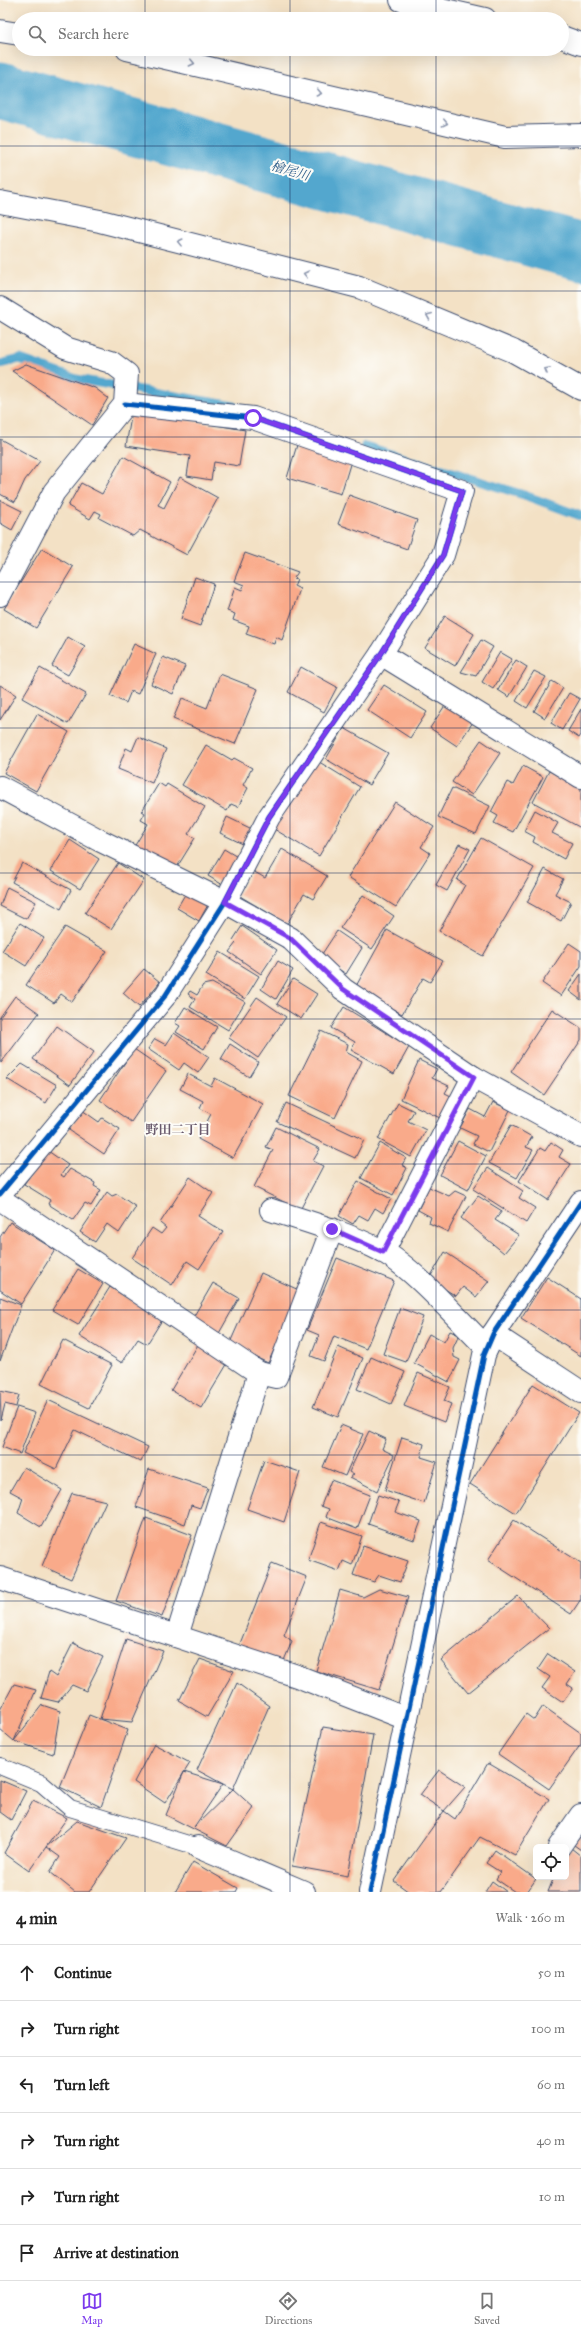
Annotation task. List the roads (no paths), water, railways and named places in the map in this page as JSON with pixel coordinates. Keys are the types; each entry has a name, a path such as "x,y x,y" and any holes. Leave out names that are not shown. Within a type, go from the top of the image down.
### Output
{"street":[{"path":"401,0 454,12"},
{"path":"0,32 12,33"},
{"path":"569,40 581,44"},
{"path":"157,56 505,137 581,135"},
{"path":"0,202 100,221 359,287 513,351 581,389"},
{"path":"0,308 65,348 111,362 127,374 125,404 54,492 0,595"},
{"path":"0,1194 165,996 225,902 269,817 381,654 443,555 462,491 253,418 125,404"},
{"path":"381,654 581,777"},
{"path":"0,787 99,840 225,902 290,938 343,989 474,1077 581,1136"},
{"path":"383,1252 474,1077"},
{"path":"0,1199 259,1373 276,1377 332,1229"},
{"path":"370,1892 406,1719 490,1341 581,1202"},
{"path":"271,1210 332,1229 383,1252 415,1277 490,1341 581,1392"},
{"path":"177,1636 259,1373"},
{"path":"0,1578 297,1676 406,1719"},
{"path":"561,1844 581,1815"},
{"path":"198,1847 304,1892"}],"lane":[{"path":"0,1766 41,1783 70,1808 198,1847"}],"waterway":[{"name":"檜尾川","path":"0,90 581,252"},
{"path":"0,364 20,359 76,379 234,406"},
{"path":"365,446 524,495 581,516"}],"district":[{"name":"野田二丁目","path":"178,1130"}]}
